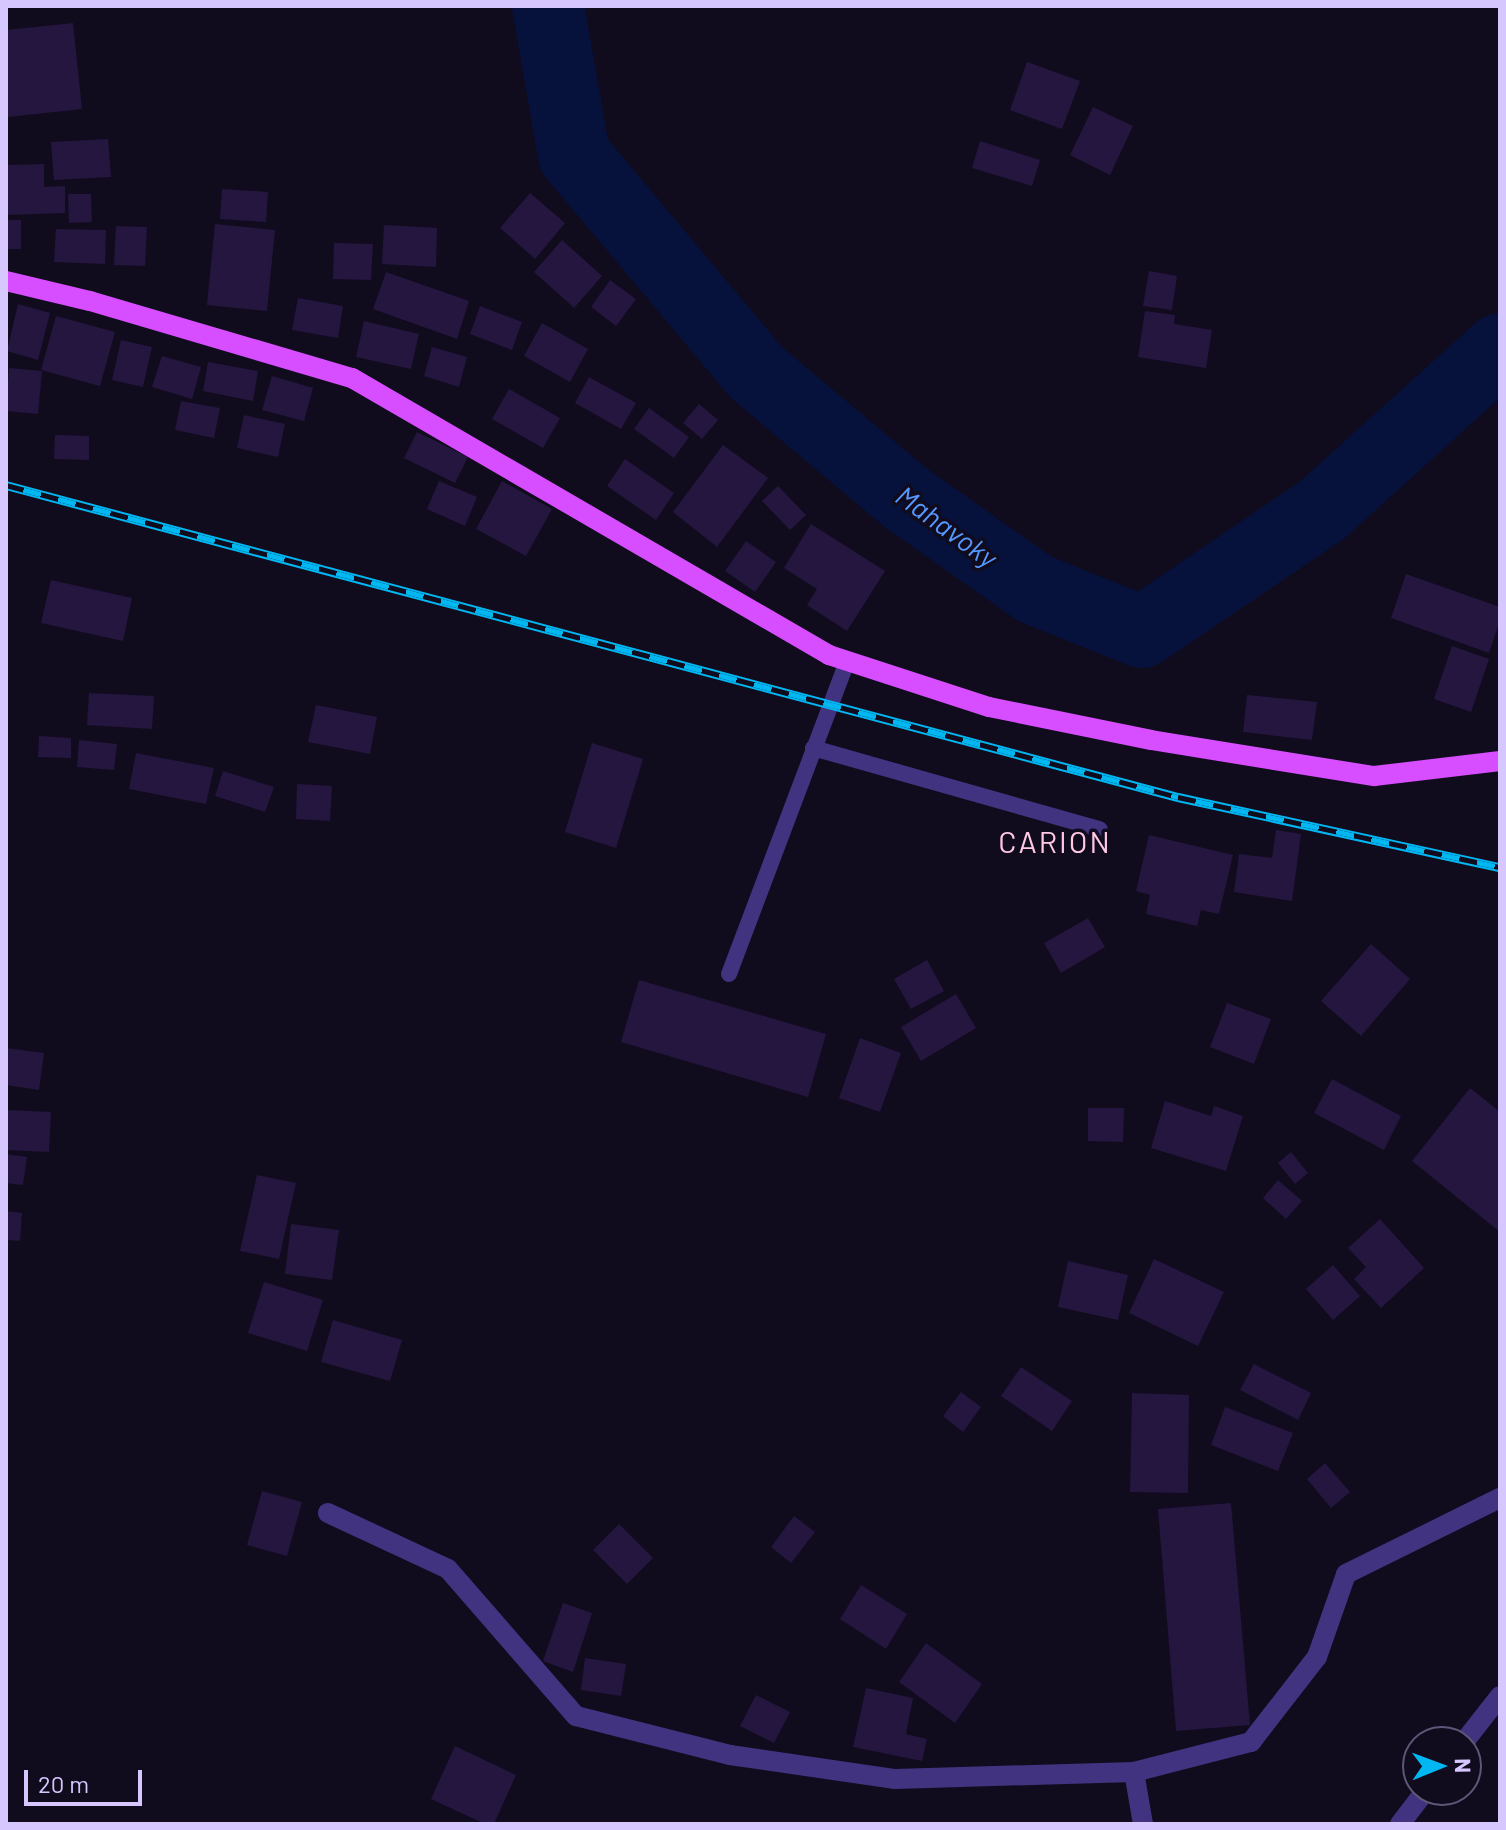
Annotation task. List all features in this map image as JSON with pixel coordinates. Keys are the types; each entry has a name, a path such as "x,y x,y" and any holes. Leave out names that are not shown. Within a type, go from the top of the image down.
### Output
{"main road":[{"path":"6,281 90,301 352,378 829,655 989,707 1151,740 1374,776 1500,761"}],"street":[{"path":"328,1513 448,1569 576,1716 730,1755 895,1779 1134,1772 1251,1742 1317,1657 1346,1574 1500,1498"},
{"path":"1477,1726 1500,1696"},
{"path":"1134,1772 1143,1824"},
{"path":"1400,1824 1414,1806"}],"lane":[{"path":"729,974 847,661"},
{"path":"813,748 1100,829"}],"building":[{"path":"73,23 82,109 8,117 6,30"},
{"path":"1027,62 1080,81 1062,129 1010,110"},
{"path":"1093,107 1133,126 1110,175 1070,155"},
{"path":"108,139 111,177 54,180 51,142"},
{"path":"980,141 1040,160 1032,186 972,168"},
{"path":"44,164 44,187 65,186 65,213 6,215 6,165"},
{"path":"222,189 268,192 266,222 220,219"},
{"path":"530,193 565,223 535,259 500,228"},
{"path":"68,194 91,194 92,222 69,223"},
{"path":"6,220 21,220 21,249 6,249"},
{"path":"215,224 275,230 267,311 207,305"},
{"path":"384,225 437,228 436,267 382,264"},
{"path":"116,226 147,227 145,266 114,265"},
{"path":"56,229 106,230 105,264 54,262"},
{"path":"562,240 602,276 574,308 534,272"},
{"path":"334,243 373,244 371,280 333,279"},
{"path":"1149,271 1177,276 1172,310 1143,306"},
{"path":"386,272 469,301 457,339 373,309"},
{"path":"610,280 636,299 616,326 591,307"},
{"path":"298,298 343,306 338,338 292,330"},
{"path":"18,304 50,313 38,360 7,351"},
{"path":"480,306 522,322 512,350 470,334"},
{"path":"1145,311 1175,315 1174,324 1212,330 1206,368 1138,357"},
{"path":"56,316 115,332 100,386 41,370"},
{"path":"364,321 419,334 411,369 356,357"},
{"path":"542,323 588,349 570,382 524,356"},
{"path":"121,340 152,347 143,387 112,380"},
{"path":"432,347 467,357 459,387 424,376"},
{"path":"162,356 201,367 192,399 152,387"},
{"path":"208,362 258,371 253,401 203,391"},
{"path":"9,368 42,371 38,414 6,411"},
{"path":"272,376 313,388 304,421 262,410"},
{"path":"589,377 636,403 621,429 575,403"},
{"path":"509,389 560,418 543,448 492,419"},
{"path":"181,401 220,408 214,438 175,430"},
{"path":"699,404 718,420 702,439 683,423"},
{"path":"649,408 689,437 674,458 634,429"},
{"path":"244,415 285,424 278,457 237,448"},
{"path":"417,432 468,457 455,483 404,458"},
{"path":"55,435 89,436 89,460 54,459"},
{"path":"723,445 768,478 717,547 673,512"},
{"path":"625,459 674,493 656,520 607,486"},
{"path":"439,481 477,497 465,526 427,509"},
{"path":"502,481 552,509 526,556 476,529"},
{"path":"778,486 806,515 790,530 762,501"},
{"path":"811,524 885,571 847,631 807,605 817,589 784,568"},
{"path":"746,541 776,562 755,592 725,571"},
{"path":"1406,574 1500,607 1500,620 1489,653 1391,618"},
{"path":"51,580 132,598 123,641 41,623"},
{"path":"1452,646 1489,659 1471,712 1434,699"},
{"path":"89,693 154,696 152,729 87,725"},
{"path":"1247,695 1317,702 1312,740 1243,732"},
{"path":"316,705 377,717 370,754 308,742"},
{"path":"39,736 71,738 71,758 38,757"},
{"path":"79,740 117,744 114,770 77,767"},
{"path":"592,743 643,759 616,848 565,832"},
{"path":"136,753 214,768 206,804 129,789"},
{"path":"223,771 274,787 265,812 215,796"},
{"path":"297,784 332,786 330,821 296,819"},
{"path":"1276,830 1301,834 1292,901 1234,892 1239,854 1272,858"},
{"path":"1149,835 1233,855 1219,914 1201,910 1197,926 1146,914 1150,895 1136,891"},
{"path":"1088,918 1105,947 1061,973 1044,943"},
{"path":"1371,944 1410,979 1361,1036 1321,1001"},
{"path":"927,960 944,991 911,1009 894,979"},
{"path":"639,980 826,1034 808,1097 621,1042"},
{"path":"956,994 976,1028 921,1061 901,1027"},
{"path":"1227,1003 1271,1019 1254,1064 1210,1047"},
{"path":"860,1038 901,1053 880,1112 839,1098"},
{"path":"6,1048 44,1053 39,1090 6,1085"},
{"path":"1332,1079 1401,1116 1384,1150 1314,1113"},
{"path":"1470,1088 1500,1112 1500,1232 1412,1161"},
{"path":"1165,1101 1211,1116 1214,1106 1243,1116 1226,1171 1151,1148"},
{"path":"1088,1108 1124,1108 1123,1142 1088,1141"},
{"path":"7,1110 51,1112 49,1152 6,1150"},
{"path":"1291,1152 1308,1173 1295,1184 1278,1163"},
{"path":"6,1154 27,1157 23,1185 6,1183"},
{"path":"257,1175 296,1183 279,1259 240,1251"},
{"path":"1278,1180 1302,1201 1286,1219 1263,1198"},
{"path":"6,1211 22,1213 20,1241 6,1240"},
{"path":"1380,1219 1424,1268 1381,1308 1354,1279 1366,1267 1348,1248"},
{"path":"291,1224 339,1230 332,1280 285,1274"},
{"path":"1154,1259 1224,1292 1198,1346 1129,1313"},
{"path":"1068,1261 1128,1275 1118,1320 1058,1307"},
{"path":"1333,1265 1360,1296 1333,1320 1306,1289"},
{"path":"264,1282 323,1300 307,1351 248,1333"},
{"path":"333,1320 402,1340 390,1381 321,1362"},
{"path":"1254,1364 1311,1393 1298,1420 1240,1390"},
{"path":"1021,1367 1072,1401 1052,1431 1001,1396"},
{"path":"961,1392 981,1407 963,1432 943,1416"},
{"path":"1132,1393 1189,1395 1188,1493 1130,1492"},
{"path":"1225,1407 1293,1433 1278,1471 1211,1445"},
{"path":"1325,1463 1350,1492 1331,1508 1307,1479"},
{"path":"262,1491 302,1502 287,1556 247,1545"},
{"path":"1231,1503 1250,1725 1176,1731 1158,1509"},
{"path":"794,1516 815,1532 791,1563 771,1547"},
{"path":"619,1524 653,1558 627,1584 593,1550"},
{"path":"861,1585 907,1614 886,1649 840,1619"},
{"path":"563,1603 592,1613 573,1672 543,1661"},
{"path":"926,1643 982,1684 955,1723 899,1682"},
{"path":"585,1658 626,1664 621,1696 581,1690"},
{"path":"866,1688 913,1698 906,1734 927,1739 922,1761 853,1747"},
{"path":"756,1695 790,1712 774,1743 740,1726"},
{"path":"455,1746 516,1775 494,1824 485,1824 431,1799"}],"waterway":[{"name":"Mahavoky","path":"548,6 574,155 757,373 906,498 1035,589 1142,632 1321,511 1500,349"}],"railway":[{"path":"6,485 1178,797 1500,867"}],"district":[{"name":"CARION","path":"1055,841"}]}
